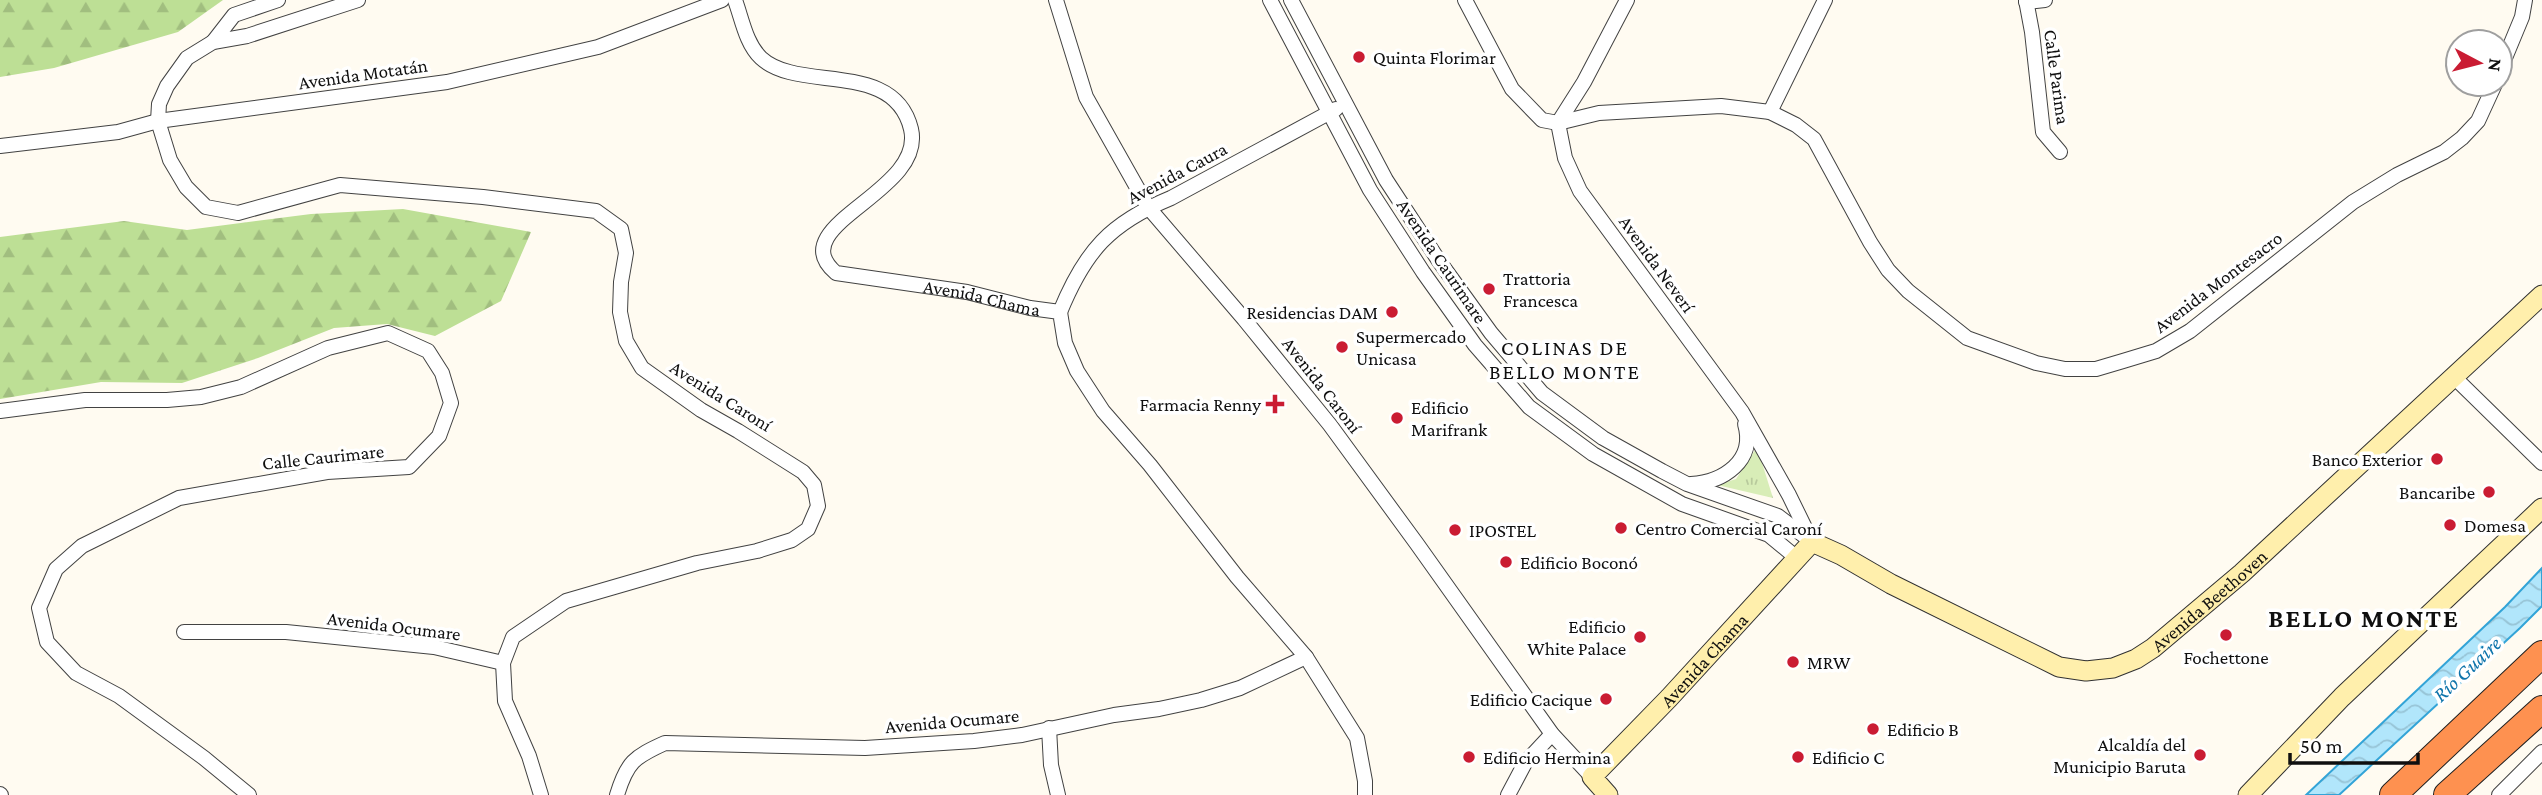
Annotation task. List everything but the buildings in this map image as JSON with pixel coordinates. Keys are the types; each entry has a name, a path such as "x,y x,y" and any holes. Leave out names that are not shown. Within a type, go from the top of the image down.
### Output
{"highway":[{"path":"2393,795 2542,654"},
{"path":"2447,795 2542,709"}],"street":[{"path":"214,42 234,15 278,0"},
{"path":"158,121 159,104 167,86 187,58 214,42 247,36 358,0"},
{"name":"Avenida Motatán","path":"0,146 118,132 158,121 447,82 598,47 722,0"},
{"name":"Avenida Chama","path":"735,0 748,39 759,57 774,67 855,82 885,92 901,109 911,128 911,148 904,166 867,202 844,217 826,237 822,250 825,264 836,273 954,290 1030,308 1060,312 1066,343 1077,371 1103,411 1150,465 1237,577 1306,657 1357,738 1365,795"},
{"name":"Avenida Caroní","path":"1056,0 1086,97 1148,207 1330,425 1552,734 1592,778"},
{"name":"Avenida Caurimare","path":"1270,0 1370,190 1423,272 1475,345 1529,407 1593,454 1682,505 1769,536 1798,559"},
{"name":"Avenida Caurimare","path":"1291,0 1386,180 1490,333 1542,393 1603,438 1687,484 1778,516 1812,542"},
{"path":"1465,0 1512,89 1542,120 1558,123 1584,82 1627,0"},
{"path":"1770,112 1825,0"},
{"name":"Calle Parima","path":"2045,0 2026,1 2043,132 2060,152"},
{"path":"2514,37 2525,0"},
{"name":"Avenida Montesacro","path":"1558,123 1599,113 1694,107 1721,106 1770,112 1796,125 1814,139 1852,212 1888,270 1934,313 1967,338 2011,356 2065,369 2096,369 2155,351 2190,331 2353,202 2397,175 2444,152 2462,138 2478,121 2488,98"},
{"name":"Avenida Caura","path":"1060,312 1070,286 1088,256 1106,236 1148,207 1171,198 1346,104"},
{"name":"Avenida Caroní","path":"158,121 170,160 186,187 206,207 239,214 340,185 483,197 596,211 621,229 626,253 620,312 626,341 642,368 701,410 803,471 814,485 818,506 808,529 792,540 757,551 696,563 566,601 513,637 503,663"},
{"name":"Avenida Neverí","path":"1558,123 1565,158 1580,191 1742,412 1812,542"},
{"name":"Avenida Beethoven","path":"1812,542 2059,667 2086,671 2113,668 2136,659 2171,634 2242,573 2542,295"},
{"name":"Calle Caurimare","path":"0,411 85,400 167,400 201,397 241,387 328,348 388,333 428,351 442,373 451,404 439,436 409,467 327,472 179,498 82,546 56,569 39,608 47,642 76,673 118,696 204,758 249,795"},
{"path":"2454,377 2542,463"},
{"path":"1687,484 1721,478 1735,467 1745,449 1748,434 1742,412"},
{"path":"2248,795 2342,696 2542,508"},
{"name":"Avenida Chama","path":"1592,778 1812,542"},
{"name":"Avenida Ocumare","path":"184,632 286,632 434,647 503,663"},
{"name":"Avenida Ocumare","path":"617,795 624,770 643,753 665,743 865,748 1021,735 1201,700 1240,688 1306,657"},
{"path":"503,663 505,702 529,756 541,795"},
{"path":"1049,729 1051,765 1058,795"},
{"path":"1508,795 1525,763 1552,734"},
{"path":"2499,795 2542,752"},
{"path":"1592,778 1608,795"}],"green space":[{"path":"0,0 223,0 178,32 54,68 0,77"},
{"path":"403,209 531,232 501,301 435,336 387,324 334,328 258,358 182,383 101,382 0,399 0,237 124,221 187,230 311,214"},
{"path":"1757,447 1773,498 1717,485 1736,479"}],"water":[{"name":"Río Guaire","path":"2542,568 2542,606 2520,628 2339,795 2306,795 2505,607"}],"place":[{"name":"Quinta Florimar","path":"1359,57"},
{"name":"Trattoria Francesca","path":"1489,289"},
{"name":"Residencias DAM","path":"1392,312"},
{"name":"Supermercado Unicasa","path":"1342,347"},
{"name":"Farmacia Renny","path":"1275,404"},
{"name":"Edificio Marifrank","path":"1397,418"},
{"name":"Banco Exterior","path":"2437,459"},
{"name":"Bancaribe","path":"2489,492"},
{"name":"Domesa","path":"2450,525"},
{"name":"Centro Comercial Caroní","path":"1621,528"},
{"name":"IPOSTEL","path":"1455,530"},
{"name":"Edificio Boconó","path":"1506,562"},
{"name":"Fochettone","path":"2226,635"},
{"name":"Edificio White Palace","path":"1640,637"},
{"name":"MRW","path":"1793,662"},
{"name":"Edificio Cacique","path":"1606,699"},
{"name":"Edificio B","path":"1873,729"},
{"name":"Alcaldía del Municipio Baruta","path":"2200,755"},
{"name":"Edificio Hermina","path":"1469,757"},
{"name":"Edificio C","path":"1798,757"}],"district":[{"name":"COLINAS DE BELLO MONTE","path":"1565,360"},
{"name":"BELLO MONTE","path":"2364,618"}]}
